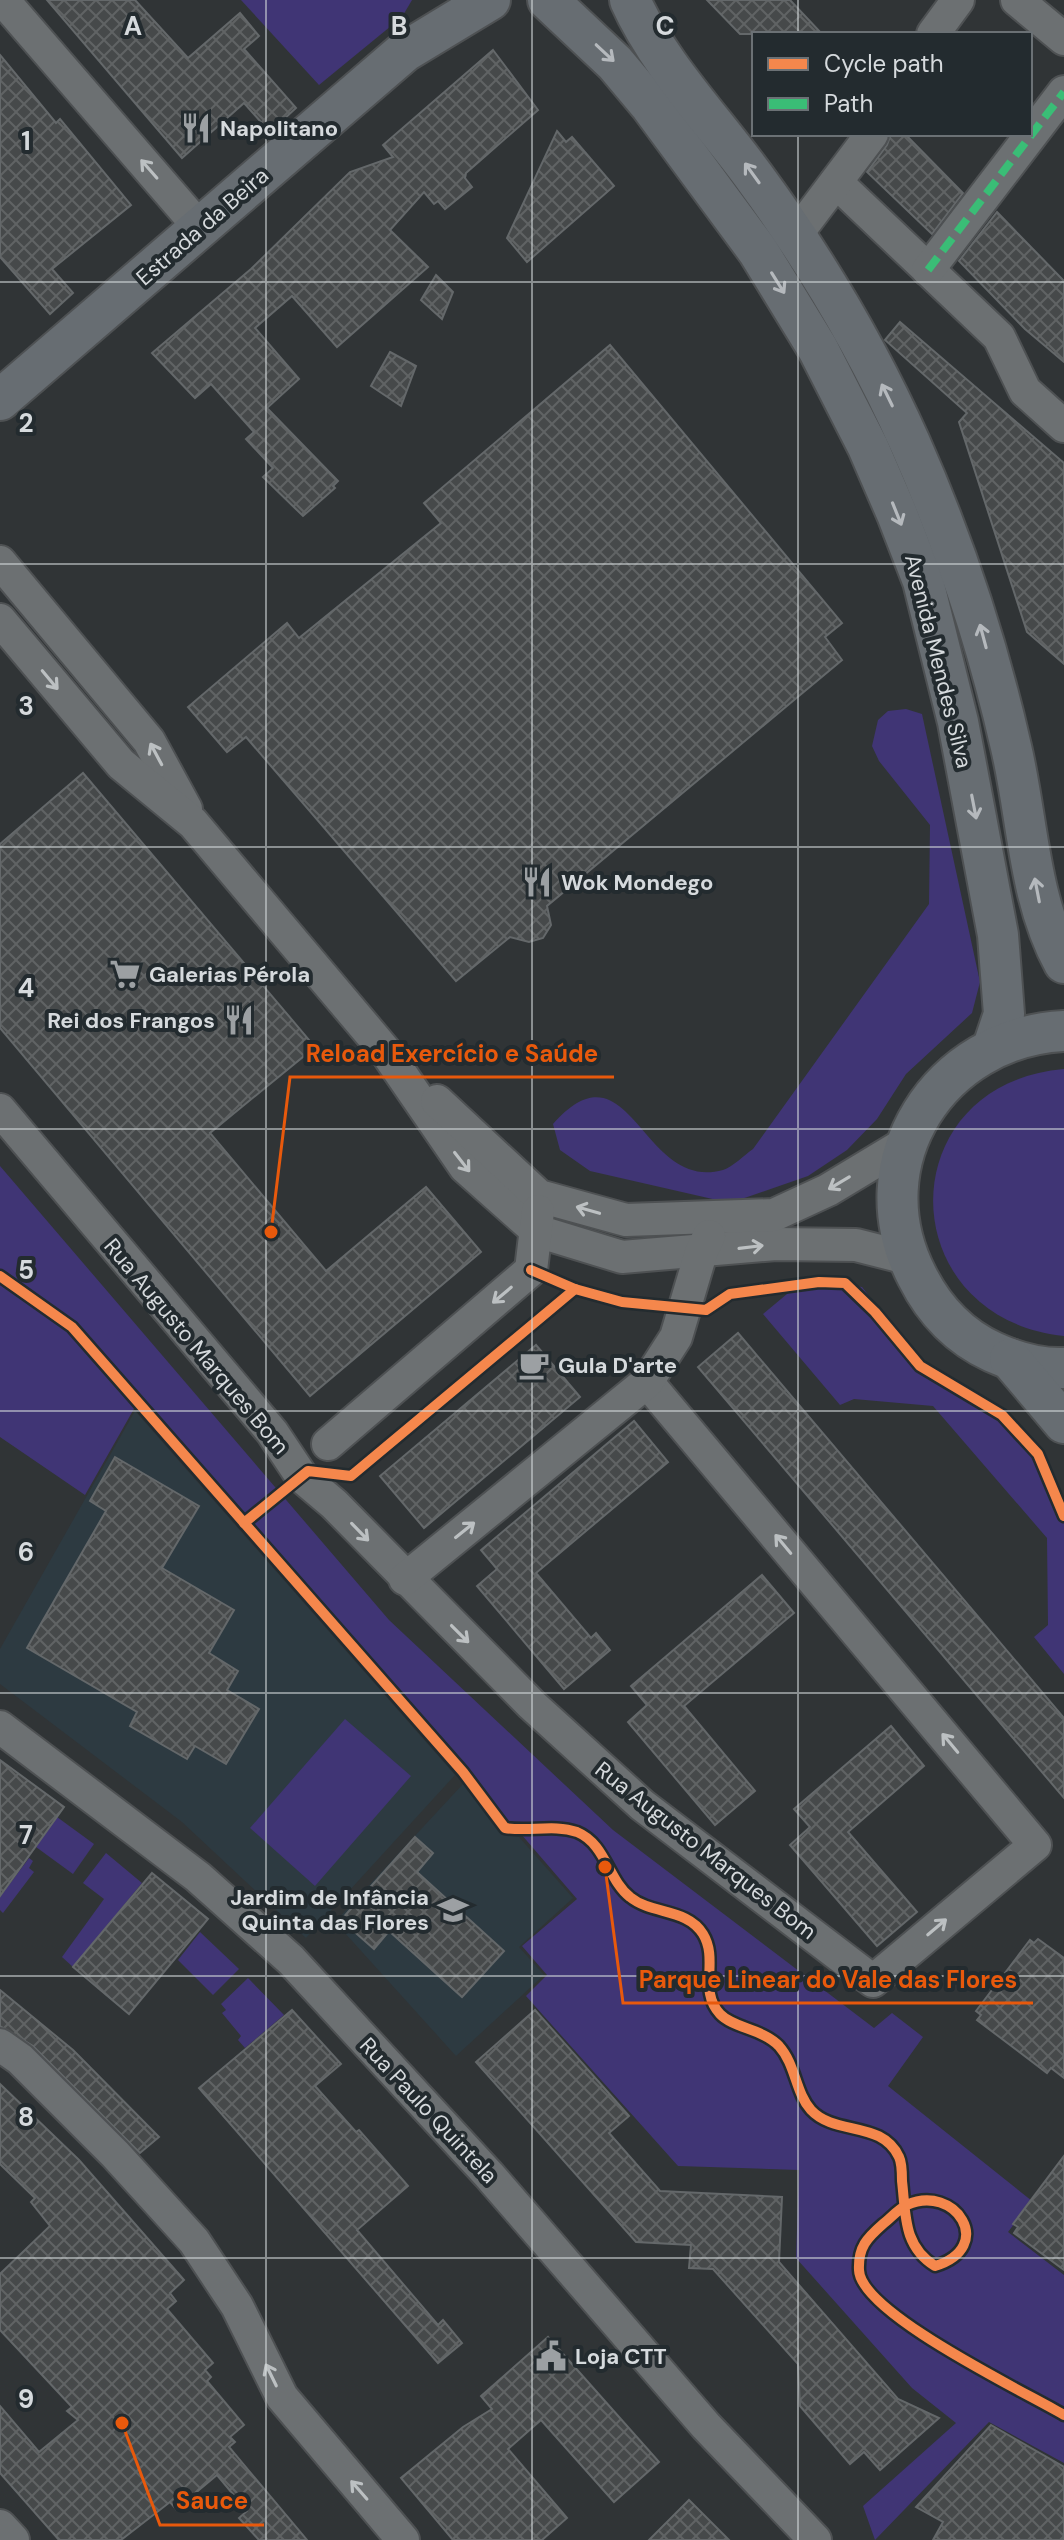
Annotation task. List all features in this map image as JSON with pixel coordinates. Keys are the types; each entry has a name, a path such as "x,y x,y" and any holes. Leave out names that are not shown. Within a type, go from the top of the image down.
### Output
{"main road":[{"name":"Estrada da Beira","path":"404,52 436,0"},
{"name":"Estrada da Beira","path":"0,400 404,52 490,0"},
{"name":"Avenida Mendes Silva","path":"548,0 615,63 642,95 758,251 818,349 868,447 897,514 923,581 958,722 998,935 1004,1014 993,1047"},
{"name":"Avenida Mendes Silva","path":"630,0 649,37 830,287 885,390 958,555 1011,745 1041,910 1064,963"},
{"path":"1064,1031 1027,1035 993,1047 964,1064 940,1086 920,1113 906,1143 897,1200 907,1258 924,1291 947,1321 976,1344 1010,1359 1064,1368"},
{"path":"1010,1359 1064,1423"}],"street":[{"path":"3,0 200,228"},
{"path":"934,32 958,0"},
{"path":"1017,0 1064,39"},
{"path":"1032,134 1064,92"},
{"path":"795,236 870,136"},
{"path":"928,270 1030,136"},
{"path":"836,182 999,337 1025,391 1064,426"},
{"path":"0,562 149,741 193,823"},
{"path":"0,620 121,764 193,823 386,1052 465,1167 537,1231 622,1257 701,1253 776,1244 856,1245 907,1258"},
{"path":"386,1052 539,1196 626,1220 774,1215 799,1206 906,1143"},
{"name":"Rua Augusto Marques Bom","path":"0,1110 272,1432 302,1477 334,1504 532,1705 642,1805 873,1981 1035,1845 647,1382"},
{"path":"328,1444 531,1270 539,1196"},
{"path":"405,1579 647,1382 676,1337 701,1253 718,1219"},
{"path":"272,1432 328,1444"},
{"path":"328,1444 334,1504"},
{"name":"Rua Paulo Quintela","path":"0,1727 198,1877 291,1960 489,2175 706,2426 815,2540"},
{"path":"0,2045 20,2059 115,2154 194,2241 237,2306 282,2397 403,2540"},
{"path":"0,2526 13,2540"}],"shaded area":[{"path":"241,0 412,0 402,17 319,85"},
{"path":"906,709 922,714 980,982 972,1013 906,1074 877,1119 847,1150 808,1176 730,1203 590,1171 560,1150 553,1124 579,1102 601,1098 619,1106 673,1160 695,1171 723,1170 753,1149 929,904 930,825 879,761 872,746 878,720 888,711"},
{"path":"1064,1069 1064,1336 1007,1320 966,1288 941,1247 933,1201 941,1155 966,1114 1007,1084"},
{"path":"0,1166 389,1620 613,1830 874,2028 892,2013 923,2037 888,2086 1032,2201 1008,2232 1064,2275 1064,2463 989,2422 875,2540 863,2506 956,2423 912,2388 796,2258 799,2170 678,2166 526,1996 547,1975 522,1946 577,1899 521,1834 505,1831 494,1823 465,1782 135,1407 85,1495 0,1437"},
{"path":"805,1279 862,1287 921,1363 1003,1413 1040,1454 1064,1504 1064,1674 1034,1637 1048,1625 1047,1538 933,1406 854,1399 840,1405 763,1314"},
{"path":"135,1411 455,1775 306,1938 182,1822 0,1684 0,1649"},
{"path":"345,1719 411,1776 315,1886 250,1828"},
{"name":"Jardim de Infância Quinta das Flores","path":"463,1784 493,1824 504,1833 519,1837 573,1898 519,1947 544,1975 456,2056 335,1922"},
{"path":"57,1817 94,1844 73,1874 36,1847"},
{"path":"106,1853 142,1883 73,1967 62,1957 104,1899 83,1883"},
{"path":"29,1858 33,1861 29,1868 34,1872 3,1913 0,1897"},
{"path":"200,1932 239,1969 213,1995 178,1960"},
{"path":"248,1978 284,2015 245,2048 238,2040 241,2036 222,2013 226,2010 221,2004"}],"building":[{"path":"47,0 135,0 188,58 240,13 259,36 244,49 296,108 270,132 244,103 182,158"},
{"path":"707,0 790,0 820,32 752,32 740,34"},
{"path":"493,50 538,110 466,173 465,178 472,187 445,209 438,201 434,204 424,192 390,230 428,267 337,347 292,296 255,328 299,379 267,408 338,481 333,486 335,488 303,516 263,477 273,468 246,439 254,432 211,384 195,398 152,353 251,269 350,172 393,157 383,145"},
{"path":"0,55 56,123 60,119 131,205 52,269 73,293 50,314 0,257"},
{"path":"557,131 566,142 572,137 614,186 527,262 507,238"},
{"path":"890,136 907,136 963,193 932,234 867,172"},
{"path":"997,212 1064,281 1064,362 1025,329 959,261"},
{"path":"436,275 453,292 442,319 421,300"},
{"path":"900,322 1064,463 1064,664 1027,632 959,422 967,413 885,340"},
{"path":"610,345 842,623 825,637 842,660 547,906 551,925 543,938 529,942 510,937 456,981 246,737 227,752 188,707 287,623 299,638 441,523 424,503"},
{"path":"390,352 416,366 401,406 371,386"},
{"path":"83,773 315,1047 210,1133 326,1271 426,1187 481,1252 310,1396 0,1028 0,844"},
{"path":"738,1333 1064,1718 1064,1798 698,1367"},
{"path":"536,1345 580,1397 424,1528 380,1476"},
{"path":"634,1421 668,1462 536,1573 591,1638 596,1633 610,1650 564,1689 477,1586 497,1569 481,1550"},
{"path":"115,1457 199,1506 162,1568 234,1610 209,1653 238,1671 227,1690 259,1709 226,1764 195,1746 187,1759 130,1726 137,1712 27,1648 106,1511 90,1501"},
{"path":"762,1575 794,1613 684,1706 755,1791 715,1825 628,1722 647,1705 631,1686"},
{"path":"891,1726 924,1766 848,1832 917,1912 877,1946 790,1845 810,1827 794,1809"},
{"path":"0,1760 64,1807 0,1896"},
{"path":"415,1837 433,1853 417,1872 504,1951 462,1997 389,1931 374,1949 341,1920"},
{"path":"152,1873 208,1919 129,2014 73,1967"},
{"path":"1038,1939 1064,1958 1064,2078 1051,2068 1047,2073 977,2020 981,2015 976,2011 1030,1940 1034,1943"},
{"path":"0,1990 73,2050 159,2137 140,2153 33,2046 0,2026"},
{"path":"292,2010 341,2064 315,2086 408,2186 357,2230 438,2325 443,2320 462,2343 438,2363 199,2088"},
{"path":"535,2010 629,2116 609,2133 660,2191 782,2197 779,2262 898,2399 939,2418 880,2470 864,2452 850,2464 800,2406 798,2364 713,2269 689,2268 691,2245 636,2242 476,2062"},
{"path":"0,2084 79,2160 184,2280 170,2293 176,2301 167,2309 213,2363 205,2370 211,2377 207,2381 244,2425 230,2437 235,2442 229,2447 307,2540 259,2540 239,2518 247,2511 217,2475 176,2509 170,2502 121,2540 59,2540 0,2473 0,2406 39,2452 78,2420 67,2411 72,2407 0,2330 0,2274 50,2226 31,2202 35,2198 0,2164"},
{"path":"1064,2156 1064,2270 1014,2233 1018,2227 1013,2224"},
{"path":"548,2337 659,2462 614,2502 541,2420 508,2449 567,2518 542,2540 453,2540 401,2478 463,2427 492,2409 481,2396"},
{"path":"991,2425 1064,2467 1064,2540 933,2540 943,2522 916,2507"},
{"path":"689,2500 729,2540 649,2540"}],"marked path":[{"path":"1032,134 1064,92"},
{"path":"928,270 1030,136"}],"cycle path":[{"path":"531,1270 575,1289 622,1302 706,1310 730,1294 819,1282 845,1283 875,1312 920,1366 1002,1415 1038,1454 1064,1516"},
{"path":"0,1276 72,1327 463,1772 505,1828 577,1832 601,1853 630,1897 696,1926 707,1944 710,1995 720,2014 779,2046 789,2061 806,2103 821,2118 870,2133 891,2145 901,2162 904,2206 906,2218 908,2229 917,2249 935,2266 954,2257 964,2245 966,2233 962,2220 953,2210 940,2203 925,2201 907,2205 904,2207 901,2209 872,2234 862,2249 859,2270 866,2288 914,2329 1064,2415"},
{"path":"244,1523 308,1471 351,1476 575,1289"}],"place":[{"name":"Napolitano","path":"196,128"},
{"name":"Wok Mondego","path":"537,882"},
{"name":"Galerias Pérola","path":"125,974"},
{"name":"Rei dos Frangos","path":"239,1020"},
{"name":"Reload Exercício e Saúde","path":"271,1232"},
{"name":"Gula D'arte","path":"534,1365"},
{"name":"Parque Linear do Vale das Flores","path":"605,1867"},
{"name":"Jardim de Infância Quinta das Flores","path":"453,1910"},
{"name":"Loja CTT","path":"551,2356"},
{"name":"Sauce","path":"122,2423"}]}
